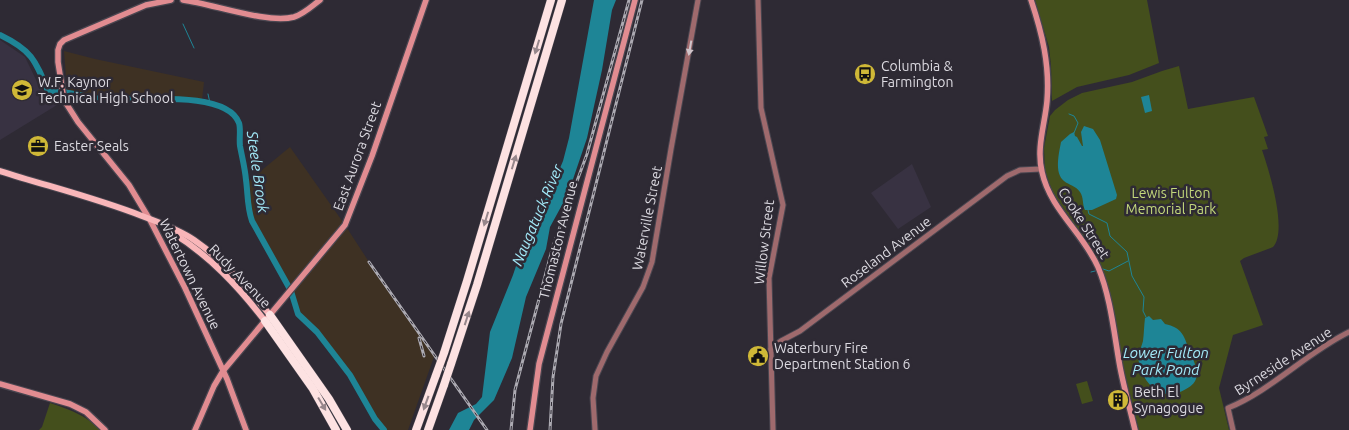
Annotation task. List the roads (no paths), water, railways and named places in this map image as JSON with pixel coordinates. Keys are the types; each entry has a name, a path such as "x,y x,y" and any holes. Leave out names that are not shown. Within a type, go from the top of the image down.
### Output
{"highway":[{"path":"416,430 444,353 467,281 551,0"},
{"path":"428,430 477,285 562,0"},
{"path":"267,318 313,389 336,430"},
{"path":"267,318 329,399 347,430"}],"main road":[{"path":"150,220 129,185 78,122 64,100 58,50 64,40 146,5 171,0"},
{"path":"183,0 278,18 303,13 320,0"},
{"name":"East Aurora Street","path":"195,430 214,386 223,371 345,225 372,156 426,0"},
{"name":"Thomaston Avenue","path":"530,430 539,364 635,0"},
{"name":"Cooke Street","path":"1030,0 1042,35 1048,69 1047,99 1040,147 1041,169 1052,198 1092,255 1102,278 1123,383 1135,430"},
{"name":"Watertown Avenue","path":"0,171 150,220 185,288 223,371 246,430"},
{"name":"Rudy Avenue","path":"150,220 190,244 209,259 267,318"},
{"path":"0,384 70,404 86,412 105,430"}],"street":[{"name":"Waterville Street","path":"595,430 593,398 596,376 643,286 653,258 698,0"},
{"name":"Willow Street","path":"758,0 761,108 783,205 769,278 773,430"},
{"name":"Roseland Avenue","path":"771,349 784,339 800,331 964,207 1014,172 1041,169"},
{"name":"Byrneside Avenue","path":"1234,430 1228,408 1247,399 1324,346 1349,332"},
{"path":"771,336 784,339"}],"water":[{"name":"Naugatuck River","path":"594,0 616,0 612,10 602,70 587,138 568,194 550,227 546,249 526,297 512,358 494,400 474,420 469,430 449,430 458,413 476,404 482,397 490,332 513,275 527,233 552,187 563,161 569,138"},
{"path":"1149,95 1152,111 1145,113 1141,97"},
{"path":"1084,126 1093,129 1100,140 1117,195 1116,199 1092,210 1085,210 1080,192 1077,188 1064,181 1058,168 1061,142 1074,132 1083,146 1081,132"},
{"name":"Lower Fulton Park Pond","path":"1149,316 1153,320 1161,319 1165,324 1175,327 1181,332 1194,362 1197,372 1196,380 1190,387 1178,393 1163,393 1156,390 1145,379 1139,363 1139,354 1143,341 1145,318"}],"waterway":[{"path":"183,24 194,48"},
{"name":"Steele Brook","path":"0,35 19,46 31,57 48,91 101,99 176,99 197,101 216,105 230,112 240,125 240,146 252,221 291,291 298,314 317,332 350,375 375,419 384,430"},
{"path":"208,94 210,103"},
{"path":"1069,114 1074,116 1078,123 1074,133"},
{"path":"1088,210 1089,214 1107,223 1110,236 1127,252 1132,276 1144,297 1143,311 1146,317"},
{"path":"1103,269 1109,271 1128,261"},
{"path":"1091,272 1095,271"}],"railway":[{"path":"511,430 515,390 553,246 587,154 629,0"},
{"path":"550,430 553,377 561,324 642,0"},
{"path":"369,262 487,430"},
{"path":"419,338 424,356"}],"place":[{"name":"Columbia & Farmington","path":"865,74"},
{"name":"W.F. Kaynor Technical High School","path":"22,90"},
{"name":"Easter Seals","path":"38,146"},
{"name":"Waterbury Fire Department Station 6","path":"758,356"},
{"name":"Beth El Synagogue","path":"1118,400"}],"park label":[{"name":"Lewis Fulton Memorial Park","path":"1171,202"}]}
